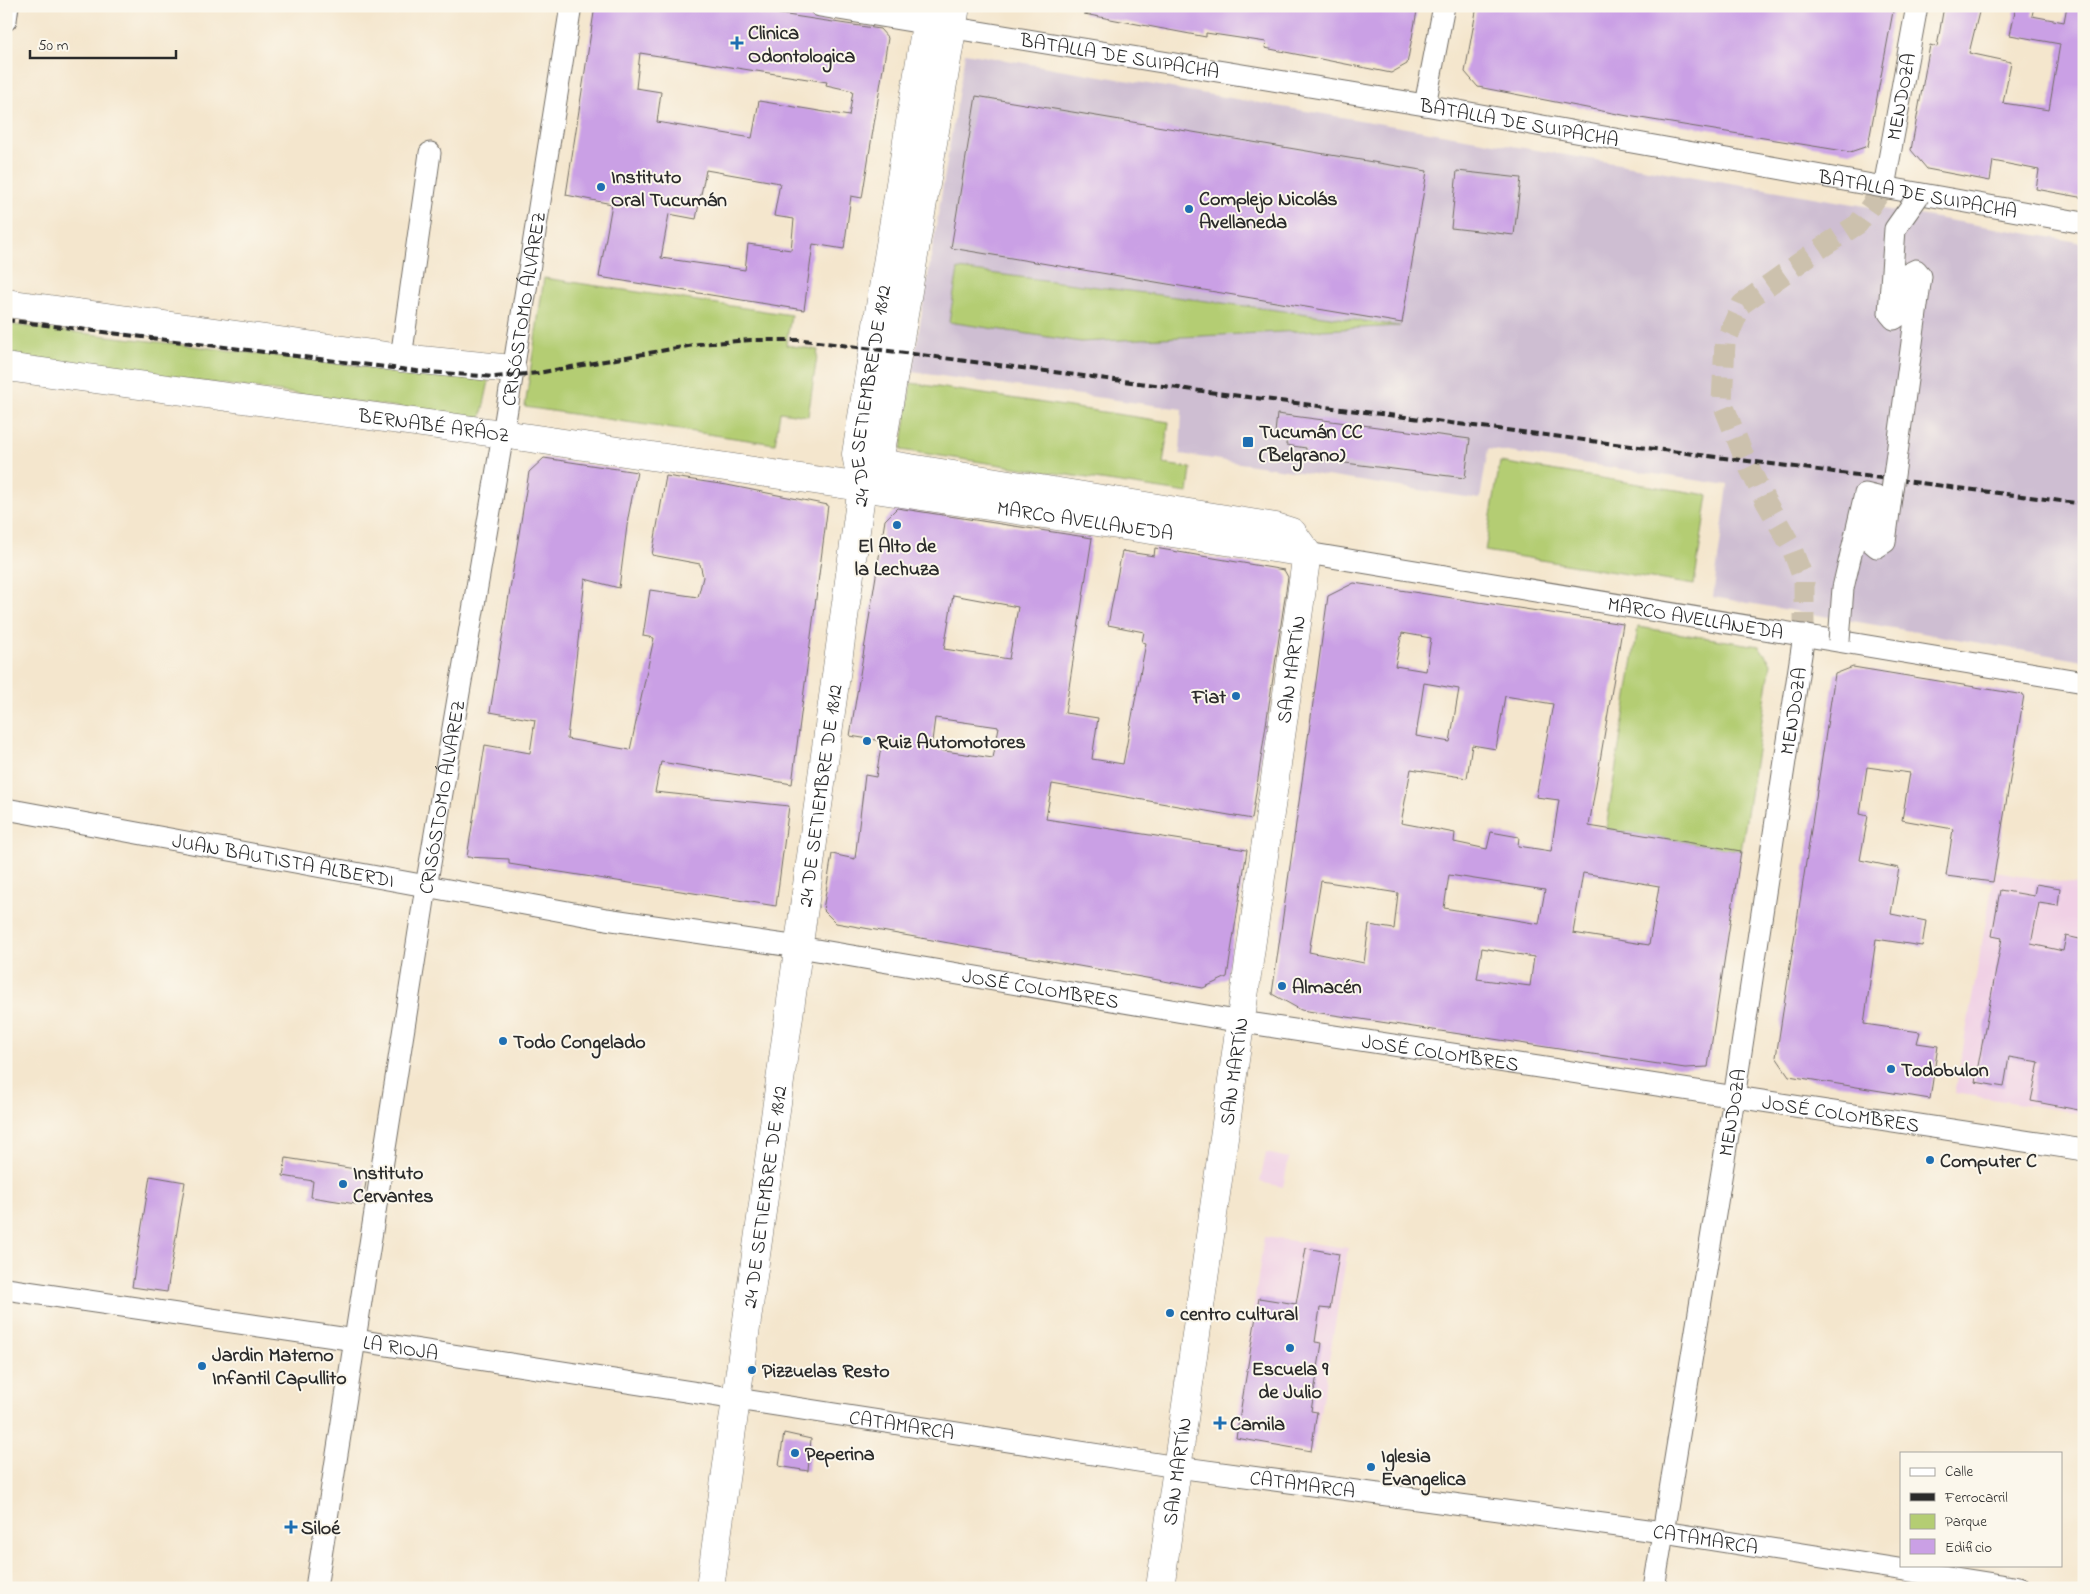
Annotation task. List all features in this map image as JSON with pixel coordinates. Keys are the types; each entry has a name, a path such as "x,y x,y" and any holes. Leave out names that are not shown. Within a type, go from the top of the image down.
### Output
{"main road":[{"name":"24 DE SETIEMBRE DE 1812","path":"710,1588 862,486 856,454 928,14"},
{"name":"24 DE SETIEMBRE DE 1812","path":"879,463 955,16"},
{"path":"6,303 400,358 512,369"},
{"name":"BERNABÉ ARÁOZ","path":"6,367 503,434 862,486"},
{"path":"862,486 879,463"},
{"name":"MARCO AVELLANEDA","path":"879,463 1276,527 1292,532 1307,553"},
{"name":"MARCO AVELLANEDA","path":"862,486 1307,553"},
{"name":"SAN MARTÍN","path":"1160,1588 1242,1022 1307,553"}],"street":[{"path":"6,20 8,6"},
{"name":"CRISÓSTOMO ÁLVAREZ","path":"316,1588 426,887 503,434 571,6"},
{"name":"BATALLA DE SUIPACHA","path":"820,6 955,16 1425,105 1884,187 1919,195 2084,223"},
{"path":"1425,105 1444,6"},
{"name":"MENDOZA","path":"1884,187 1917,6"},
{"path":"400,358 430,153"},
{"path":"1839,641 1843,588 1865,494 1877,497 1870,541 1876,547 1885,542 1921,276 1916,270 1908,274 1900,316 1894,318 1888,313 1895,229 1919,195"},
{"name":"MARCO AVELLANEDA","path":"1307,553 2084,682"},
{"name":"MENDOZA","path":"1654,1588 1734,1098 1804,635"},
{"name":"JUAN BAUTISTA ALBERDI","path":"6,809 606,919 799,947"},
{"name":"JOSÉ COLOMBRES","path":"799,947 1242,1022 2084,1150"},
{"name":"LA RIOJA","path":"6,1290 354,1340 736,1399"},
{"name":"CATAMARCA","path":"736,1399 1177,1467 1663,1532 2019,1588"}],"shaded area":[{"path":"965,53 2084,243 2084,661 1713,597 1728,485 1488,449 1480,499 1180,454 1182,409 912,372"},
{"path":"1995,871 2084,886 2084,1114 1955,1093"},
{"path":"1266,1153 1289,1158 1283,1187 1260,1182"},
{"name":"Escuela 9 de Julio","path":"1264,1237 1348,1248 1313,1453 1234,1440"}],"green space":[{"path":"958,269 1400,326 1081,342 949,322"},
{"path":"544,278 791,315 786,345 818,350 808,416 780,412 775,444 525,407"},
{"path":"6,324 489,381 481,418 6,356"},
{"path":"911,383 1169,422 1163,464 1191,468 1188,493 901,450"},
{"path":"1500,462 1708,495 1694,585 1485,551"},
{"path":"1638,627 1759,646 1771,663 1741,851 1606,829"}],"building":[{"path":"595,6 727,6 880,29 888,38 862,198 851,196 844,249 813,244 804,310 599,277 612,204 566,195","holes":["640,53 827,82 826,85 853,91 849,116 759,101 752,138 657,122 661,92 636,88","706,170 780,183 774,216 794,219 791,250 748,244 745,270 661,258 669,214 696,219"]},
{"path":"1085,6 1418,6 1407,64 1391,73 1265,48 1266,42 1206,33 1206,37 1084,14"},
{"path":"1477,6 1894,6 1868,146 1850,152 1628,116 1478,87 1465,72"},
{"path":"1944,6 1980,8 1969,53 2011,62 2003,103 2049,110 2060,44 2010,35 2016,6 2034,6 2032,16 2064,22 2067,6 2084,6 2084,198 2036,189 2039,170 1993,161 1990,181 1927,169 1911,150 1930,45 1937,47"},
{"name":"Complejo Nicolás Avellaneda","path":"976,96 1427,171 1402,323 951,248"},
{"path":"1457,171 1521,178 1514,235 1451,228"},
{"path":"1277,414 1470,439 1465,478 1305,458 1306,448 1286,445 1287,435 1275,433"},
{"path":"544,458 637,472 628,518 619,588 585,579 567,739 630,750 654,638 643,636 650,590 698,597 703,577 700,564 652,555 666,476 727,485 828,505 792,784 661,762 655,792 789,806 776,906 509,864 509,859 467,857 485,745 530,753 535,720 490,712 529,472"},
{"path":"897,508 1092,538 1065,713 1098,718 1092,759 1123,764 1146,643 1142,642 1144,632 1108,625 1122,551 1154,556 1155,548 1284,570 1288,577 1252,819 1052,784 1046,819 1247,850 1227,977 1203,988 836,923 823,910 832,854 855,859 865,775 876,777 882,741 850,736 885,520","holes":["953,595 1018,607 1009,659 944,649","935,718 999,727 993,758 931,749"]},
{"path":"1354,583 1623,624 1589,826 1741,851 1708,1067 1685,1068 1301,1010 1272,994 1328,596","holes":["1402,633 1431,638 1426,671 1395,666","1424,683 1459,689 1450,742 1416,736","1505,696 1553,704 1536,797 1559,800 1551,851 1518,846 1519,837 1491,832 1487,849 1454,842 1455,833 1401,823 1411,769 1467,778 1472,745 1496,749","1583,873 1659,886 1649,945 1573,933","1449,875 1545,890 1539,924 1444,908","1321,881 1398,893 1394,929 1369,925 1364,963 1309,952","1482,948 1534,957 1530,986 1477,979"]},
{"path":"1853,667 2024,695 1993,882 1946,876 1953,829 1902,820 1910,773 1867,767 1860,814 1868,816 1860,860 1899,868 1891,914 1926,921 1922,946 1876,939 1864,1024 1920,1032 1917,1043 1938,1046 1930,1099 1789,1076 1776,1057 1835,674"},
{"path":"2036,884 2060,888 2058,906 2039,903 2031,944 2063,951 2066,936 2084,940 2084,1111 2031,1101 2039,1062 2009,1057 2004,1087 1975,1082 2002,938 1992,936 2000,890 2034,896"},
{"path":"286,1158 368,1171 362,1205 311,1197 313,1181 283,1176"},
{"path":"150,1176 185,1182 167,1292 132,1287"},
{"name":"Escuela 9 de Julio","path":"1306,1248 1339,1254 1330,1309 1320,1308 1315,1342 1322,1343 1311,1411 1317,1412 1311,1451 1236,1438 1259,1298 1296,1304"},
{"name":"Peperina","path":"784,1433 811,1439 808,1471 779,1466"}],"tunnel":[{"path":"1804,635 1804,580 1790,544 1766,502 1745,459 1722,402 1725,343 1742,304 1813,253 1858,224 1884,187"}],"railway":[{"path":"6,320 417,371 494,377 538,373 699,344 751,340 803,340 2084,504"}],"place":[{"name":"Clinica Odontologica","path":"737,43"},
{"name":"Instituto Oral Tucumán","path":"601,187"},
{"name":"Complejo Nicolás Avellaneda","path":"1189,209"},
{"name":"Tucumán CC (Belgrano)","path":"1248,442"},
{"name":"El Alto de la Lechuza","path":"897,525"},
{"name":"Fiat","path":"1236,696"},
{"name":"Ruiz Automotores","path":"867,741"},
{"name":"Almacén","path":"1282,986"},
{"name":"Todo Congelado","path":"503,1041"},
{"name":"Todobulon","path":"1891,1069"},
{"name":"Computer C","path":"1930,1160"},
{"name":"Instituto Cervantes","path":"343,1184"},
{"name":"centro cultural","path":"1170,1313"},
{"name":"Escuela 9 de Julio","path":"1290,1348"},
{"name":"Jardin Materno Infantil Capullito","path":"202,1366"},
{"name":"Pizzuelas Resto","path":"752,1370"},
{"name":"Camila","path":"1220,1423"},
{"name":"Peperina","path":"795,1453"},
{"name":"Iglesia Evangelica","path":"1371,1467"},
{"name":"Siloé","path":"291,1527"}]}
